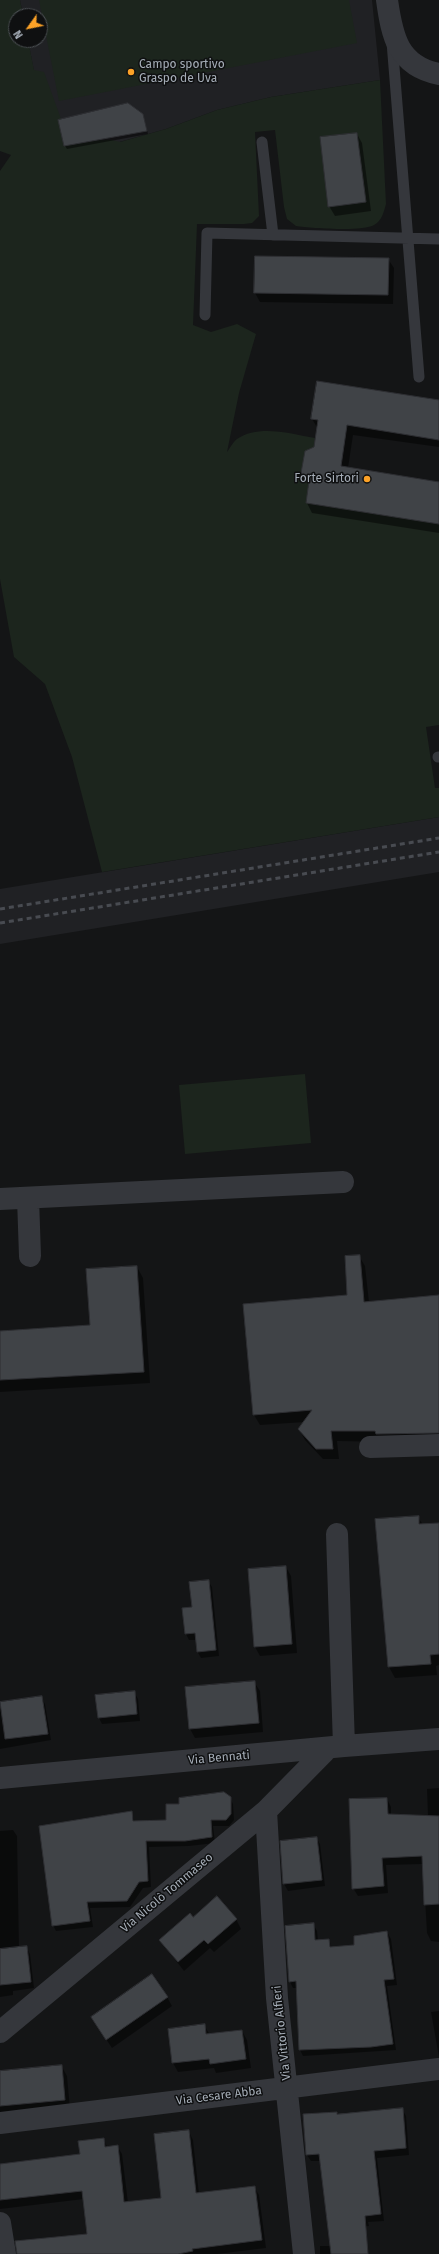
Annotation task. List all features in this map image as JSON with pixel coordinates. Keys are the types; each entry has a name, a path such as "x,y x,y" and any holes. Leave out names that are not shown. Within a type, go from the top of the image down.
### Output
{"street":[{"path":"387,0 391,27 400,48 413,64 422,69 439,74"},
{"path":"0,1199 343,1182"},
{"path":"28,1198 30,1256"},
{"path":"370,1447 439,1445"},
{"path":"336,1747 337,1534"},
{"name":"Via Bennati","path":"0,1778 439,1739"},
{"name":"Via Nicolò Tommaseo","path":"0,2032 266,1811 336,1747"},
{"name":"Via Vittorio Alfieri","path":"266,1811 277,1998 304,2254"},
{"name":"Via Cesare Abba","path":"0,2123 439,2069"},
{"path":"0,2223 5,2254"}],"lane":[{"path":"391,27 419,378"},
{"path":"262,142 273,235"},
{"path":"205,315 207,233 439,239"}],"shaded area":[{"path":"0,0 20,0 22,8 8,8 8,48 30,48 34,70 44,72 69,141 112,140 120,142 166,129 217,110 271,97 380,80 386,204 379,221 374,225 359,228 336,229 296,226 287,219 284,207 275,130 255,132 259,216 252,223 197,224 193,325 211,332 237,324 256,334 239,393 227,452 237,439 246,434 255,432 275,431 315,438 314,450 309,449 305,453 310,477 306,503 439,524 439,725 426,727 435,788 439,788 439,817 102,872 72,757 45,684 14,657 0,579 0,171 11,155 0,151"},
{"path":"20,0 372,0 380,80 271,97 217,110 166,129 105,146 43,119 30,48 48,48 48,8 22,8"},
{"name":"Campo sportivo Graspo de Uva","path":"39,0 349,0 357,43 59,101 48,45 48,8 41,8"},
{"path":"439,817 439,872 0,944 0,889"},
{"path":"305,1074 311,1143 185,1154 179,1085"}],"building":[{"path":"128,103 143,114 147,131 64,146 58,120"},
{"path":"357,133 366,202 328,207 320,137"},
{"path":"255,256 389,258 388,295 254,293"},
{"path":"317,381 439,400 439,440 347,425 341,466 439,482 439,524 306,503 309,481 301,473 305,451 314,447 318,420 311,419"},
{"path":"360,1255 364,1302 439,1295 439,1433 376,1434 375,1431 331,1431 333,1449 316,1449 298,1429 312,1410 253,1415 243,1304 347,1295 345,1256"},
{"path":"137,1266 144,1372 0,1380 0,1331 90,1325 86,1269"},
{"path":"419,1516 419,1524 439,1523 439,1654 430,1655 431,1664 388,1667 375,1519"},
{"path":"286,1566 292,1644 254,1647 248,1569"},
{"path":"209,1580 216,1650 197,1652 195,1633 185,1634 182,1608 192,1607 189,1582"},
{"path":"255,1681 259,1723 189,1729 185,1687"},
{"path":"135,1691 137,1714 98,1718 95,1695"},
{"path":"42,1696 48,1734 5,1739 0,1702"},
{"path":"224,1792 231,1797 231,1814 226,1820 211,1820 212,1837 185,1841 146,1841 148,1881 139,1882 127,1901 87,1902 90,1921 52,1926 39,1826 132,1811 133,1821 166,1820 166,1804 179,1804 179,1798"},
{"path":"387,1798 388,1814 439,1816 439,1904 424,1905 422,1856 382,1858 384,1886 352,1889 349,1799"},
{"path":"317,1837 322,1880 283,1884 280,1841"},
{"path":"217,1896 237,1919 208,1944 204,1940 178,1962 159,1940 190,1913 193,1917"},
{"path":"314,1923 315,1940 329,1939 330,1947 354,1945 354,1936 387,1931 394,1979 384,1980 393,2044 371,2047 299,2050 296,1981 289,1982 285,1926"},
{"path":"27,1946 31,1982 0,1985 0,1949"},
{"path":"152,1974 168,1997 106,2040 91,2017"},
{"path":"205,2024 206,2034 242,2030 246,2059 210,2064 209,2059 172,2063 168,2029"},
{"path":"62,2065 65,2100 0,2106 0,2071"},
{"path":"403,2108 406,2148 374,2151 381,2214 365,2216 368,2254 331,2254 319,2154 306,2155 303,2114 337,2112 337,2114"},
{"path":"189,2130 196,2193 255,2186 262,2240 192,2249 193,2251 178,2254 17,2254 15,2241 87,2234 82,2191 0,2200 0,2164 80,2154 78,2141 104,2138 105,2147 118,2145 124,2202 161,2198 154,2134"}],"railway":[{"path":"0,909 439,838"},
{"path":"0,923 439,852"}],"place":[{"name":"Campo sportivo Graspo de Uva","path":"131,72"},
{"name":"Forte Sirtori","path":"367,479"}]}
